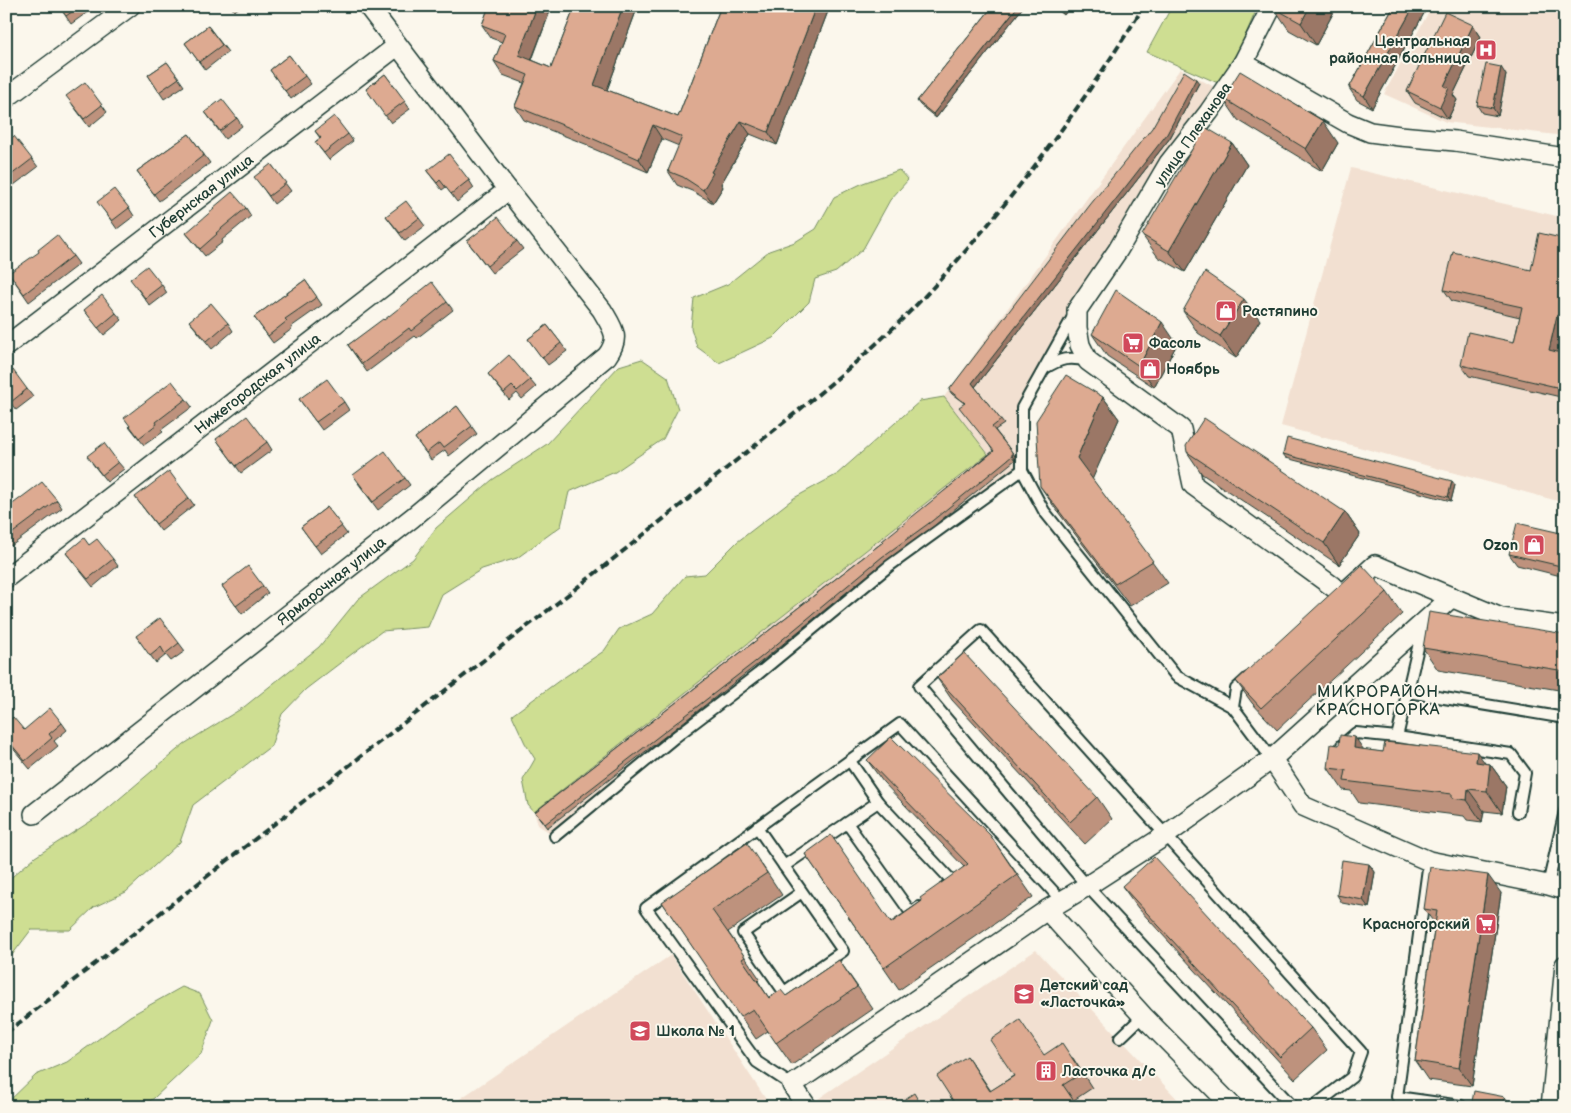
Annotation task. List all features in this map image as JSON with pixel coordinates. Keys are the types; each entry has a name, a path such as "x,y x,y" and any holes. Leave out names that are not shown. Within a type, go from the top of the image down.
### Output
{"street":[{"path":"6,98 130,6"},
{"path":"368,6 508,190"},
{"name":"улица Плеханова","path":"1077,310 1118,250 1169,163 1244,63 1272,6"},
{"name":"Губернская улица","path":"6,346 397,46"},
{"path":"1244,63 1317,106 1370,132 1455,141 1565,158"},
{"name":"Ярмарочная улица","path":"34,814 419,511 607,356 613,347 615,338 613,329 602,310 508,190"},
{"name":"Нижегородская улица","path":"6,578 508,190"},
{"path":"1077,310 1076,328 1080,345 1088,361 1181,429 1193,485 1339,597 1375,565 1501,618 1565,627"},
{"path":"807,1107 792,1085 1054,905 1166,835 1272,759 1452,597"},
{"path":"1272,759 1304,806 1429,861 1556,888"},
{"path":"1054,905 1143,1016 1233,1107"},
{"path":"1551,1107 1565,965"}],"lane":[{"path":"1077,310 1022,408 1022,470 1044,511 1176,676 1233,707 1272,759"},
{"path":"1044,369 1056,361 1074,357 1088,361"},
{"path":"555,836 674,738 758,674 890,566 1022,470"},
{"path":"1398,737 1424,622"},
{"path":"1293,1107 1087,886 919,686 981,630 1361,1052 1352,1077 1313,1107"},
{"path":"1233,707 1236,689 1257,670"},
{"path":"1408,692 1565,718"},
{"path":"792,1085 757,1062 646,908 900,724 1054,905"},
{"path":"1340,754 1342,744 1356,733 1398,737 1511,754 1525,773 1518,812"},
{"path":"850,760 878,802 952,881 939,892"},
{"path":"784,866 878,802"},
{"path":"1556,888 1565,811"},
{"path":"847,823 911,913 925,902"},
{"path":"757,827 843,951 784,992 743,933 802,892"},
{"path":"1429,861 1397,1097 1460,1106"},
{"path":"1120,1038 1143,1016"}],"shaded area":[{"name":"Центральная районная больница","path":"1432,6 1565,6 1565,136 1446,122 1384,94"},
{"path":"1180,69 1224,92 1022,408 1022,470 889,566 555,836 538,825 534,812 988,454 944,397"},
{"path":"1351,168 1565,218 1565,503 1281,426"},
{"name":"Детский сад «Ласточка»","path":"1036,950 1185,1107 823,1107 818,1099"},
{"name":"Школа № 1","path":"671,955 771,1107 448,1107"}],"green space":[{"path":"1172,6 1258,6 1239,50 1218,83 1147,52"},
{"path":"899,170 908,180 890,200 863,249 836,272 815,279 809,302 773,338 719,363 697,347 691,328 694,298 728,284 769,251 795,242 816,229 834,197 863,183"},
{"path":"642,359 668,377 678,409 663,439 615,472 569,492 561,526 517,558 482,569 442,594 428,627 382,631 306,689 282,714 271,746 193,805 180,842 126,892 94,907 70,930 31,930 6,963 6,882 35,857 99,816 184,744 244,707 319,647 358,599 413,559 436,528 492,480 547,444 619,366"},
{"path":"944,397 988,454 534,812 528,805 523,780 535,759 512,715 604,651 619,629 652,614 685,576 705,574 737,542 794,498 836,475 920,401"},
{"path":"182,987 200,994 213,1020 201,1054 142,1107 6,1107 6,1104 36,1075 67,1062 130,1016"}],"building":[{"path":"59,6 80,6 66,16"},
{"path":"489,6 537,6 519,55 551,68 575,6 623,6 594,85 678,117 721,6 816,6 768,132 741,121 711,172 713,173 703,190 683,177 668,171 682,137 653,125 639,159 580,132 515,106 528,75 494,61 505,34 482,25"},
{"path":"993,6 1018,6 933,114 917,101"},
{"path":"1055,6 1064,6 1061,11"},
{"path":"1275,6 1310,6 1301,23 1274,8"},
{"path":"1394,6 1414,6 1364,96 1349,88"},
{"path":"1445,12 1473,25 1444,86 1449,88 1440,107 1407,91"},
{"path":"208,26 222,45 199,62 185,43"},
{"path":"289,55 305,76 285,91 270,70"},
{"path":"167,62 179,78 159,92 148,75"},
{"path":"1486,64 1501,67 1493,108 1477,105"},
{"path":"1184,71 1196,79 1167,134 972,383 1001,420 992,427 1012,452 1012,456 932,521 882,557 760,658 545,824 535,812 883,542 994,451 959,407 965,403 949,390 1090,205 1152,128"},
{"path":"1240,71 1323,121 1306,149 1223,98"},
{"path":"385,74 405,101 385,116 366,89"},
{"path":"85,82 102,105 84,119 66,96"},
{"path":"222,99 237,118 220,131 205,112"},
{"path":"334,116 348,134 324,153 315,142 321,138 315,131"},
{"path":"1205,127 1232,143 1169,251 1142,235"},
{"path":"189,134 204,155 154,194 137,171"},
{"path":"14,136 32,159 6,179 6,142"},
{"path":"449,154 469,180 451,194 440,180 437,183 427,171"},
{"path":"271,164 286,183 269,196 254,177"},
{"path":"114,189 129,208 112,221 97,202"},
{"path":"232,192 246,208 200,249 186,233"},
{"path":"406,201 419,218 400,233 386,216"},
{"path":"498,217 517,241 487,266 467,241"},
{"path":"1539,233 1565,239 1565,317 1557,315 1549,350 1565,354 1565,389 1461,365 1468,332 1514,342 1522,307 1444,290 1453,252 1531,270"},
{"path":"57,235 73,256 24,294 9,273 39,252 38,250"},
{"path":"147,266 162,285 145,298 130,279"},
{"path":"1205,272 1244,299 1220,336 1183,311"},
{"path":"305,280 317,297 285,319 287,321 268,336 254,317"},
{"path":"432,282 447,302 411,331 409,328 362,364 348,345 384,320"},
{"path":"1116,290 1162,322 1139,366 1092,334"},
{"path":"102,295 116,313 98,328 84,310"},
{"path":"211,303 228,323 207,341 189,321"},
{"path":"547,325 561,343 542,358 528,339"},
{"path":"509,355 530,380 517,391 512,386 504,393 488,374"},
{"path":"13,370 27,389 11,402 6,397 6,375"},
{"path":"1066,375 1103,397 1077,458 1153,561 1115,584 1040,486 1036,421"},
{"path":"327,379 344,402 316,422 299,399"},
{"path":"172,381 186,399 139,438 124,418"},
{"path":"457,406 472,426 443,448 439,443 426,453 415,438"},
{"path":"247,416 267,442 236,466 216,439"},
{"path":"1204,418 1345,512 1324,543 1187,452 1186,446"},
{"path":"1287,438 1452,481 1448,497 1283,454"},
{"path":"104,443 118,462 102,475 87,456"},
{"path":"385,451 405,478 373,502 353,475"},
{"path":"169,471 189,498 156,524 135,497"},
{"path":"42,482 57,500 6,538 6,509"},
{"path":"327,507 342,526 315,546 301,527"},
{"path":"1517,523 1565,534 1565,567 1509,554"},
{"path":"84,538 89,545 97,539 113,559 88,579 66,553"},
{"path":"1362,565 1387,592 1261,708 1236,681"},
{"path":"248,566 263,586 236,606 222,586"},
{"path":"1429,612 1565,634 1565,671 1423,648"},
{"path":"160,618 179,643 165,654 161,647 150,656 136,636"},
{"path":"964,653 1097,797 1070,822 937,678"},
{"path":"50,708 62,723 49,734 52,738 25,761 6,738 6,723 13,717 24,730"},
{"path":"1340,735 1355,737 1354,748 1383,752 1385,742 1477,752 1476,762 1490,764 1487,791 1468,789 1467,800 1452,798 1452,794 1344,781 1346,770 1328,768 1331,744 1339,745"},
{"path":"891,737 990,835 1017,875 884,968 805,854 831,835 891,923 922,901 920,898 968,864 867,760"},
{"path":"747,843 767,873 712,910 745,957 742,959 769,998 781,990 786,996 839,960 857,987 776,1043 753,1009 740,1017 662,902"},
{"path":"1154,857 1311,1028 1280,1057 1122,886"},
{"path":"1342,860 1369,864 1363,900 1337,895"},
{"path":"1430,867 1488,875 1459,1068 1415,1061 1437,911 1424,909"},
{"name":"Ласточка д/с","path":"1020,1020 1044,1055 1062,1043 1082,1073 1063,1085 1078,1107 1034,1107 1033,1105 1031,1107 957,1107 937,1076 967,1056 990,1091 1014,1076 990,1040"},
{"path":"1474,1091 1505,1097 1503,1107 1471,1107"},
{"path":"914,1093 922,1107 893,1107"}],"railway":[{"path":"6,1033 594,574 834,381 881,340 956,262 1042,157 1094,83 1144,6"}],"place":[{"name":"Центральная районная больница","path":"1486,50"},
{"name":"Растяпино","path":"1226,311"},
{"name":"Фасоль","path":"1133,343"},
{"name":"Ноябрь","path":"1150,369"},
{"name":"Ozon","path":"1534,545"},
{"name":"Красногорский","path":"1486,924"},
{"name":"Детский сад «Ласточка»","path":"1024,994"},
{"name":"Школа № 1","path":"640,1031"},
{"name":"Ласточка д/с","path":"1046,1071"}],"district":[{"name":"МИКРОРАЙОН КРАСНОГОРКА","path":"1378,700"}]}
